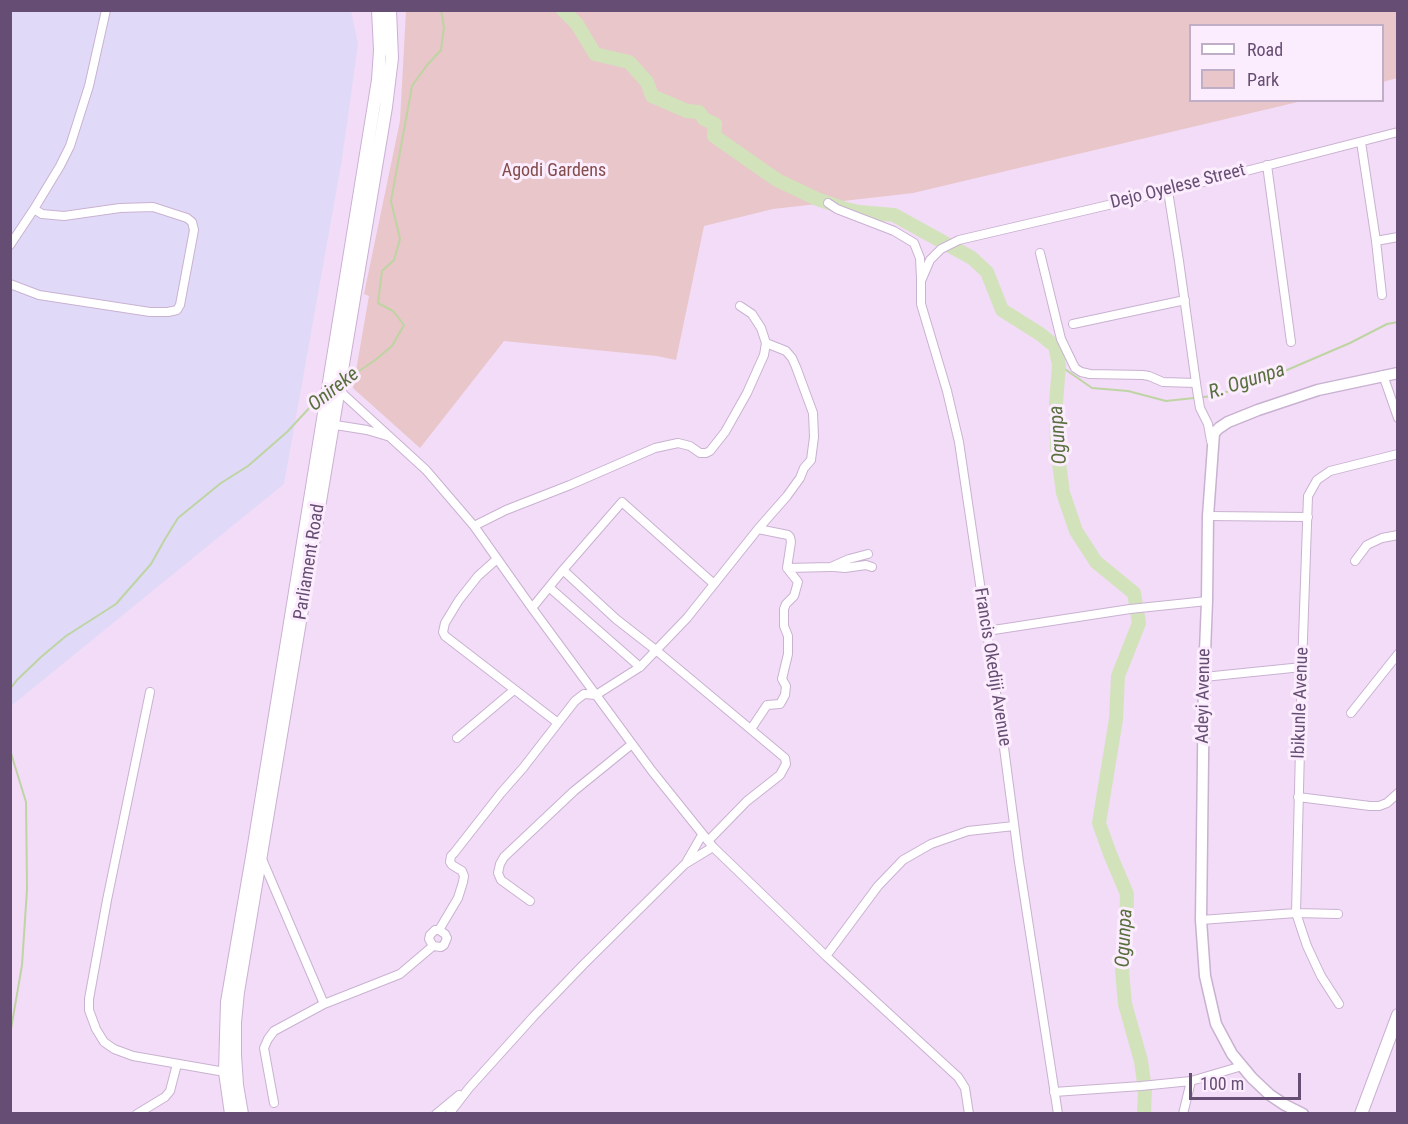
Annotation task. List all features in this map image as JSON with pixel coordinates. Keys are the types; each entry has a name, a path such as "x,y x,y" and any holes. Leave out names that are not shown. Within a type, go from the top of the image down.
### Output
{"main road":[{"name":"Parliament Road","path":"334,390 378,80 380,50 378,10"},
{"name":"Parliament Road","path":"242,1113 235,1055 238,992 257,854 327,423 386,107 392,58 390,10"},
{"name":"Parliament Road","path":"231,1113 225,1072 227,1002 257,854"},
{"path":"1361,1113 1398,1015"}],"street":[{"path":"10,245 34,209 70,146 89,86 106,10"},
{"name":"Dejo Oyelese Street","path":"921,280 930,260 941,249 959,240 1168,191 1398,132"},
{"path":"1361,142 1382,295"},
{"path":"1267,165 1291,342"},
{"path":"1168,191 1200,408 1208,424 1212,451"},
{"name":"Francis Okediji Avenue","path":"828,203 837,209 894,231 914,243 920,258 921,304 947,391 959,442 1005,749 1019,862 1058,1113"},
{"path":"10,284 57,299 150,312 177,310 180,305 194,230 192,222 187,218 153,207 120,208 64,216 42,214 34,209"},
{"path":"1376,241 1398,237"},
{"path":"1040,253 1061,339 1075,368 1090,374 1143,375 1157,381 1197,387"},
{"path":"1073,324 1185,300"},
{"path":"474,526 506,510 655,448 678,443 690,446 700,453 710,451 725,432 747,393 764,355 766,343 761,328 752,314 740,306"},
{"path":"433,946 429,939 430,935 435,930 439,930 458,898 464,876 462,871 450,862 451,856 575,701 584,694 596,695 640,667 687,618 758,529 788,496 811,460 814,436 813,413 792,358 786,351 766,343"},
{"name":"Adeyi Avenue","path":"1303,1113 1270,1095 1232,1054 1216,1024 1205,976 1201,920 1204,677 1208,516 1214,433 1227,422 1318,390 1398,372"},
{"path":"1383,375 1398,418"},
{"path":"334,390 340,389 426,470 474,526 632,744 708,841 826,956 958,1077 965,1088 969,1113"},
{"path":"327,423 367,430 390,437"},
{"name":"Ibikunle Avenue","path":"1340,1004 1321,976 1307,946 1296,913 1308,496 1317,480 1330,471 1398,454"},
{"path":"532,609 622,502 714,584"},
{"path":"1208,516 1308,517"},
{"path":"751,729 767,705 780,704 785,695 786,686 782,679 788,654 788,636 784,626 784,609 794,596 798,582 787,568 790,537 758,529"},
{"path":"1355,561 1367,545 1382,538 1398,535"},
{"path":"831,567 868,554"},
{"path":"497,559 477,576 459,600 445,622 443,632 558,723"},
{"path":"787,568 845,568 866,565 872,567"},
{"path":"448,1113 558,991 747,801 780,775 786,764 785,758 616,618 563,570"},
{"path":"549,588 640,667"},
{"path":"987,631 1130,609 1207,601"},
{"path":"1351,713 1398,654"},
{"path":"1204,677 1302,667"},
{"path":"457,738 514,690"},
{"path":"150,692 107,900 89,1010 104,1042 114,1049 133,1056 225,1072"},
{"path":"530,901 501,880 498,873 504,857 574,791 632,744"},
{"path":"1298,797 1379,806 1387,803 1398,793"},
{"path":"826,956 878,886 903,860 931,844 968,831 1014,826"},
{"path":"685,864 708,841"},
{"path":"257,854 324,1004"},
{"path":"1201,920 1296,913 1338,914"},
{"path":"274,1103 264,1048 274,1031 324,1004 400,974 433,946 441,947 446,941 445,934 439,930"},
{"path":"137,1113 165,1097 170,1091 177,1064"},
{"path":"1054,1092 1191,1081 1242,1066"},
{"path":"1183,1113 1191,1081"},
{"path":"436,1113 469,1088"},
{"path":"457,1113 469,1088"}],"shaded area":[{"path":"11,11 1397,11 1397,1113 11,1113"},
{"path":"11,11 351,11 358,44 342,159 284,484 11,706"}],"green space":[{"name":"Agodi Gardens","path":"406,11 1397,11 1397,78 1384,82 1384,24 1189,24 1189,102 1298,102 913,193 773,209 704,226 676,360 657,356 504,341 420,448 353,388 369,296 364,294 400,121"}],"waterway":[{"name":"Onireke","path":"344,381 392,346 404,325 393,311 378,303 382,271 394,260 400,239 391,201 412,86 441,50 444,27 441,10"},
{"name":"Ogunpa","path":"563,10 577,24 595,54 629,62 647,82 652,96 687,111 699,112 704,119 715,124 714,136 777,180 817,199 846,209 894,215 972,258 987,272 1002,310 1055,346 1059,365 1056,403 1057,448 1063,493 1076,531 1096,562 1134,593 1139,623 1118,676 1116,719 1099,823 1127,894 1122,971 1125,1004 1141,1061 1145,1090 1144,1114"},
{"name":"R. Ogunpa","path":"1059,365 1092,388 1128,391 1166,401 1213,396 1259,382 1350,343 1387,324 1398,322"},
{"name":"Onireke","path":"10,689 41,657 66,636 116,604 151,564 178,518 221,483 248,466 321,399"},
{"path":"10,750 26,802 27,889 22,965 10,1035"}]}
